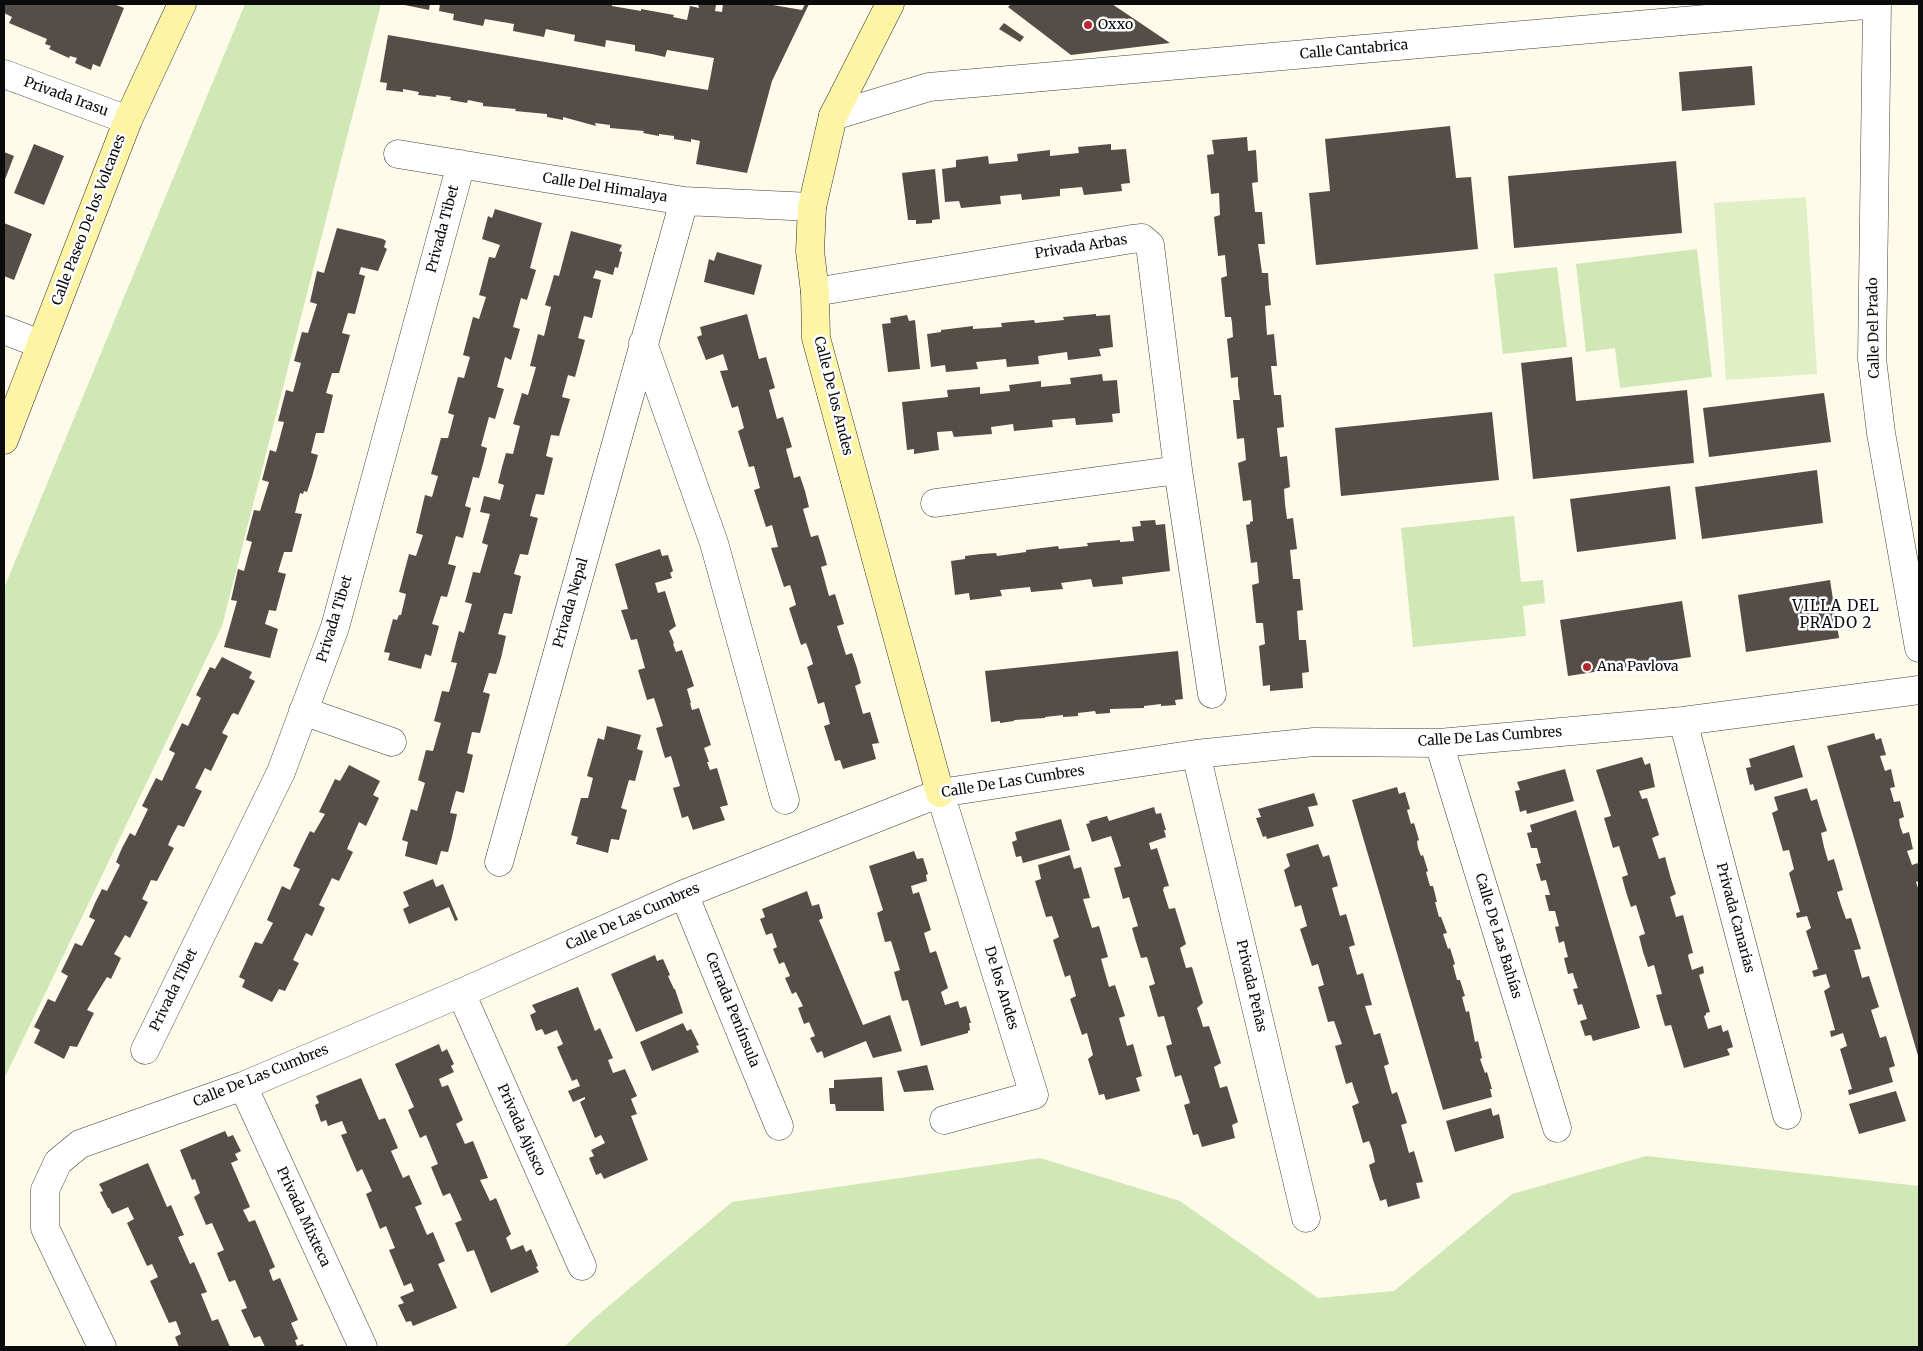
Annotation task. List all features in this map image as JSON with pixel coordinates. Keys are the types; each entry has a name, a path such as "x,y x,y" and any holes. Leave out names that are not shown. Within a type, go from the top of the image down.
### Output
{"street":[{"name":"Calle Paseo De los Volcanes","path":"4,440 128,120 182,4"},
{"name":"Calle De los Andes","path":"890,4 833,116 812,207 810,251 815,292 816,338 940,792"},
{"name":"Calle Cantabrica","path":"833,116 929,87 1877,4"},
{"name":"Calle Del Prado","path":"1877,4 1872,359 1881,433 1919,648"},
{"name":"Privada Irasu","path":"4,74 128,120"},
{"name":"Calle Del Himalaya","path":"398,154 684,201 812,207"},
{"name":"Privada Tibet","path":"145,1050 281,772 335,627 461,164"},
{"name":"Privada Nepal","path":"499,862 684,201"},
{"name":"Privada Arbas","path":"815,292 1132,238 1142,238 1150,246 1178,470 1212,694"},
{"path":"4,330 40,344"},
{"path":"643,344 714,543 785,800"},
{"path":"935,503 1178,470"},
{"name":"Calle De Las Cumbres","path":"102,1347 45,1228 45,1190 58,1162 80,1144 243,1086 461,993 684,894 940,792 1196,754 1314,742 1438,743 1683,721 1919,690"},
{"path":"304,711 392,742"},
{"name":"Privada Canarias","path":"1683,721 1787,1115"},
{"name":"Calle De Las Bahías","path":"1438,743 1557,1128"},
{"name":"Privada Peñas","path":"1196,754 1306,1218"},
{"name":"De los Andes","path":"940,792 1034,1095 944,1120"},
{"name":"Cerrada Península","path":"684,894 779,1126"},
{"name":"Privada Ajusco","path":"461,993 582,1266"},
{"name":"Privada Mixteca","path":"243,1086 363,1347"}],"green space":[{"path":"245,4 381,4 222,626 4,1079 4,588"},
{"path":"1806,197 1817,374 1726,380 1714,203"},
{"path":"1697,249 1712,377 1620,388 1615,348 1586,352 1576,264"},
{"path":"1557,267 1567,347 1503,354 1494,274"},
{"path":"1514,516 1521,582 1543,580 1545,603 1523,606 1526,636 1413,647 1401,528"},
{"path":"1646,1156 1919,1186 1919,1347 564,1347 591,1321 732,1202 1040,1158 1180,1201 1318,1298 1394,1291 1512,1194"}],"building":[{"path":"4,4 114,4 124,8 100,67 93,64 91,70 75,63 77,58 70,56 69,58 49,49 51,46 45,44 47,39 9,23 12,17 4,13"},
{"path":"400,4 430,4 429,10"},
{"path":"440,4 612,4 612,6 674,15 673,17 687,20 690,6 699,8 698,4 716,5 715,11 722,12 723,4 767,4 802,10 805,4 809,4 772,81 747,173 696,164 700,141 691,139 691,142 674,139 674,136 659,134 659,136 643,133 644,131 610,128 610,125 595,123 596,126 563,117 563,120 547,117 547,114 483,106 483,103 468,100 467,103 450,100 451,97 418,95 419,92 403,89 403,92 386,90 387,83 380,82 388,35 708,90 714,58 667,50 665,57 635,51 635,45 606,40 605,47 574,41 575,35 546,29 544,37 513,31 514,24 485,19 483,26 453,20 454,14 439,11"},
{"name":"Oxxo","path":"1011,4 1112,4 1170,43 1071,55 1008,7"},
{"path":"1004,23 1024,37 1020,42 999,29"},
{"path":"1752,66 1755,105 1682,111 1679,72"},
{"path":"1450,126 1456,178 1471,177 1478,249 1316,265 1309,193 1330,191 1325,139"},
{"path":"1247,137 1248,151 1256,150 1258,182 1252,183 1255,212 1262,212 1265,244 1258,244 1262,273 1268,273 1271,305 1265,306 1267,335 1274,334 1277,366 1271,366 1274,395 1281,395 1284,427 1277,428 1280,457 1287,456 1290,487 1284,489 1285,504 1287,519 1293,518 1297,549 1290,550 1293,579 1300,579 1303,610 1297,611 1299,640 1306,640 1309,672 1302,673 1303,688 1270,691 1270,685 1263,686 1259,646 1265,644 1263,623 1256,623 1252,585 1259,583 1257,562 1251,563 1246,525 1253,521 1251,500 1243,501 1238,463 1246,460 1244,438 1237,439 1233,400 1240,400 1238,377 1231,378 1227,339 1233,337 1232,323 1231,317 1225,317 1221,278 1227,276 1225,255 1218,256 1214,217 1220,215 1219,193 1211,194 1207,155 1214,154 1212,140"},
{"path":"34,144 64,156 44,205 14,193"},
{"path":"1111,144 1111,150 1126,149 1130,183 1121,184 1122,191 1084,195 1082,187 1060,189 1060,196 1022,200 1021,194 1000,196 1001,204 961,208 959,201 945,202 942,169 956,167 956,160 988,156 989,164 1018,161 1017,154 1050,150 1050,156 1079,153 1078,147"},
{"path":"4,152 14,156 4,182"},
{"path":"1676,161 1682,233 1514,248 1508,176"},
{"path":"935,169 940,219 932,220 932,223 916,224 916,220 908,220 902,173"},
{"path":"495,209 542,223 530,268 536,270 527,300 521,298 513,327 520,329 511,360 505,357 497,387 504,389 495,419 489,417 481,446 487,448 483,464 479,478 473,477 465,506 471,508 463,538 456,536 448,564 456,566 447,597 441,596 432,624 439,626 431,656 425,654 421,669 388,660 390,653 384,652 393,619 397,620 399,615 401,615 406,594 399,592 409,554 416,556 423,535 416,533 425,495 432,497 438,476 431,474 441,438 448,438 454,415 448,413 458,377 464,378 470,357 463,355 473,317 479,319 486,297 479,295 489,257 495,258 500,245 482,239 488,216 492,218"},
{"path":"4,223 32,234 14,280 4,276"},
{"path":"337,228 383,239 386,241 384,247 387,249 378,271 361,267 359,274 365,276 355,314 348,313 342,333 350,335 339,373 332,373 326,393 333,395 324,433 316,433 311,453 318,455 307,492 300,493 295,513 302,514 292,552 284,552 278,572 286,574 276,611 269,610 265,624 278,629 270,658 224,647 237,601 231,600 238,569 244,571 252,542 246,540 254,510 260,511 269,482 262,480 270,450 276,452 284,422 278,421 286,390 293,392 301,363 294,361 302,332 308,333 317,304 310,302 317,271 324,273"},
{"path":"571,231 622,245 619,251 622,252 618,268 615,267 613,275 596,270 593,278 601,280 592,318 584,316 578,338 585,340 575,377 568,375 562,397 570,399 559,436 551,435 546,456 553,458 544,495 536,494 530,516 538,518 528,555 520,554 514,574 521,576 512,614 504,613 498,634 506,636 501,658 496,674 489,673 483,692 490,694 484,718 480,733 472,732 467,753 473,755 464,793 456,791 450,813 457,814 452,837 448,852 441,851 437,865 405,856 408,842 402,840 411,809 417,811 425,783 418,780 426,750 433,751 441,723 434,721 442,691 449,692 457,663 451,662 459,631 464,633 472,604 465,602 473,572 480,573 488,545 482,543 490,514 480,512 484,496 500,500 504,485 498,483 502,467 506,453 513,454 520,426 513,424 522,393 528,395 536,367 530,366 538,334 544,336 551,307 545,305 554,275 559,276"},
{"path":"717,252 762,265 754,295 704,282 709,259 714,261"},
{"path":"747,314 759,359 766,357 775,388 769,390 777,419 783,417 792,447 786,449 794,478 800,476 805,491 809,507 803,509 811,537 818,535 823,551 827,565 821,567 829,596 835,594 844,624 837,626 846,655 852,653 857,668 861,683 855,686 863,714 870,712 879,743 872,744 876,759 843,769 840,760 835,761 824,726 830,724 824,702 818,704 807,667 813,664 809,651 806,643 801,645 789,608 796,605 792,591 790,585 784,587 771,548 778,547 772,525 766,527 754,490 760,488 754,466 749,467 738,431 744,428 738,406 732,408 720,371 728,370 723,354 706,360 697,337 702,335 700,327"},
{"path":"1096,314 1096,316 1110,315 1113,347 1099,349 1101,356 1068,360 1067,352 1038,356 1039,364 1007,367 1006,359 976,362 978,369 946,372 945,365 931,367 927,334 941,332 941,330 973,326 973,329 1002,327 1001,323 1034,320 1035,323 1064,320 1063,317"},
{"path":"907,315 909,321 915,320 920,369 888,372 882,324 891,323 890,318"},
{"path":"1572,357 1576,401 1687,390 1694,463 1533,479 1521,363"},
{"path":"1102,374 1103,381 1117,380 1120,413 1112,414 1113,422 1076,425 1075,418 1052,420 1053,427 1014,431 1013,424 991,427 992,434 954,437 952,431 937,432 939,450 914,454 914,449 907,450 902,402 948,397 947,390 980,387 980,394 1010,391 1009,385 1041,381 1041,387 1071,384 1070,378"},
{"path":"1824,393 1831,442 1709,457 1703,408"},
{"path":"1492,412 1499,480 1341,496 1335,428"},
{"path":"1817,470 1823,523 1702,539 1695,487"},
{"path":"1670,486 1676,539 1577,552 1570,499"},
{"path":"1155,520 1156,525 1165,524 1170,571 1122,577 1123,584 1093,587 1091,579 1061,583 1063,589 1031,592 1030,587 1000,590 1002,596 970,600 969,593 955,595 951,561 965,559 965,556 981,554 996,553 997,556 1058,546 1059,549 1088,546 1087,543 1120,540 1120,542 1134,541 1132,527 1141,526 1140,521"},
{"path":"660,549 662,556 668,555 673,571 670,573 672,578 655,583 658,593 665,591 676,626 669,631 676,652 682,650 694,686 687,689 692,710 699,708 711,745 704,748 709,762 707,762 710,770 717,768 728,805 720,807 725,820 693,830 688,816 682,818 673,788 680,786 671,756 665,758 656,728 663,726 654,698 647,700 638,670 645,668 637,639 631,640 621,610 628,609 615,564"},
{"path":"1830,580 1839,638 1746,652 1738,595"},
{"path":"1682,601 1691,657 1568,676 1560,620"},
{"path":"1178,651 1183,699 1175,700 1176,705 1161,706 1161,704 1144,706 1144,708 1110,709 1110,713 1096,714 1095,711 1078,713 1078,716 1063,717 1063,715 1000,723 1000,721 991,722 985,671"},
{"path":"222,657 252,672 249,678 255,681 238,715 232,714 222,733 228,736 211,771 205,768 195,788 202,791 184,827 178,825 171,838 168,845 174,848 157,881 151,880 142,899 148,902 130,938 125,935 114,954 121,958 111,979 107,977 87,1010 94,1013 77,1047 70,1046 64,1059 34,1043 40,1030 34,1027 48,999 55,1002 68,976 61,972 75,943 82,946 95,920 89,917 95,903 102,889 107,891 120,865 116,862 130,833 135,836 148,809 142,806 156,778 162,781 175,753 169,750 182,723 188,726 201,698 196,695 210,667 215,669"},
{"path":"607,726 641,735 637,749 643,751 635,781 629,780 621,808 627,810 619,840 611,839 608,853 576,844 578,837 571,835 581,798 588,798 593,778 587,776 598,738 604,740"},
{"path":"1874,733 1876,740 1881,738 1886,755 1880,756 1885,771 1891,769 1895,787 1890,788 1894,802 1900,801 1904,817 1899,819 1900,826 1903,834 1909,832 1913,849 1907,851 1912,865 1918,863 1919,868 1919,881 1916,882 1919,891 1919,1059 1827,746"},
{"path":"1794,745 1803,777 1755,791 1753,784 1750,785 1746,768 1751,767 1749,759"},
{"path":"1642,757 1645,765 1650,763 1655,787 1639,791 1642,799 1647,798 1659,835 1652,838 1659,859 1665,857 1676,894 1670,897 1676,917 1683,915 1693,953 1688,956 1692,970 1703,966 1704,973 1699,975 1710,1012 1704,1016 1708,1029 1721,1025 1723,1032 1728,1030 1733,1047 1727,1049 1730,1055 1684,1068 1671,1025 1665,1026 1660,1009 1656,995 1662,994 1654,965 1648,967 1643,952 1639,936 1645,934 1636,905 1631,907 1626,892 1622,877 1628,875 1619,846 1613,848 1604,818 1611,816 1596,770"},
{"path":"349,765 380,781 373,795 379,798 366,826 359,822 347,849 353,852 339,881 332,878 319,905 325,908 312,936 306,933 293,960 299,963 285,991 279,989 272,1002 242,987 245,980 239,977 255,942 262,944 273,923 267,920 282,886 290,890 300,869 293,866 310,831 314,833 325,814 319,812 335,779 340,781"},
{"path":"1565,769 1574,801 1527,814 1526,810 1520,812 1515,791 1520,790 1517,782"},
{"path":"1397,787 1399,794 1405,792 1410,809 1407,810 1411,824 1414,823 1419,840 1417,841 1418,848 1421,856 1423,855 1430,886 1433,886 1439,917 1441,917 1447,933 1443,934 1448,949 1450,948 1457,980 1460,980 1465,996 1462,997 1466,1012 1469,1011 1475,1042 1478,1041 1482,1058 1480,1059 1485,1073 1487,1072 1492,1089 1490,1089 1492,1097 1443,1110 1352,800"},
{"path":"1807,788 1811,801 1817,799 1827,831 1821,833 1828,861 1834,859 1843,890 1837,892 1846,919 1851,918 1861,949 1854,950 1862,978 1869,976 1879,1007 1871,1010 1880,1038 1886,1036 1895,1066 1889,1068 1893,1082 1849,1095 1848,1090 1852,1089 1840,1049 1847,1046 1843,1033 1831,1037 1830,1031 1835,1030 1824,991 1830,987 1826,974 1814,977 1812,971 1818,969 1806,931 1811,928 1807,916 1797,918 1796,913 1800,912 1789,873 1794,869 1789,850 1783,851 1772,813 1778,810 1774,797"},
{"path":"1314,793 1318,805 1308,807 1314,826 1267,839 1266,836 1263,837 1256,818 1261,817 1258,809"},
{"path":"1154,807 1156,814 1161,813 1166,837 1149,843 1151,850 1157,848 1169,886 1164,887 1163,890 1169,909 1175,908 1186,944 1180,948 1186,968 1192,967 1203,1003 1197,1008 1203,1027 1209,1026 1221,1063 1214,1067 1220,1088 1227,1086 1238,1122 1232,1125 1235,1138 1202,1147 1198,1134 1193,1135 1184,1105 1190,1103 1181,1075 1175,1077 1166,1046 1172,1044 1164,1016 1158,1017 1149,986 1155,984 1147,957 1141,958 1136,942 1132,928 1138,926 1129,897 1123,899 1114,868 1121,866 1111,836 1092,842 1086,824 1090,823 1089,821 1107,816 1109,821"},
{"path":"1576,810 1640,1028 1593,1041 1591,1035 1585,1036 1580,1021 1587,1019 1582,1004 1578,1005 1573,989 1578,988 1573,973 1568,974 1564,958 1568,957 1564,941 1559,943 1555,927 1559,926 1555,911 1549,911 1545,895 1550,895 1546,880 1541,881 1536,864 1541,863 1537,848 1531,848 1527,833 1532,832 1530,825"},
{"path":"1061,819 1070,850 1023,863 1021,856 1016,857 1012,842 1017,840 1015,832"},
{"path":"1318,844 1323,857 1329,855 1338,886 1332,888 1340,916 1346,914 1355,945 1349,947 1357,975 1363,973 1372,1005 1365,1006 1374,1035 1380,1033 1389,1064 1384,1066 1392,1094 1397,1092 1407,1123 1401,1125 1409,1153 1414,1151 1423,1182 1416,1183 1420,1198 1388,1207 1386,1199 1380,1201 1373,1180 1369,1165 1375,1162 1372,1149 1369,1141 1363,1143 1352,1106 1359,1103 1352,1082 1346,1084 1335,1046 1342,1044 1334,1021 1328,1022 1318,987 1324,985 1318,964 1312,966 1300,929 1307,926 1301,905 1295,907 1284,870 1290,866 1286,854"},
{"path":"914,851 917,859 923,858 928,874 926,875 927,881 911,886 913,894 919,892 931,930 924,933 930,953 936,951 948,988 941,992 945,1005 958,1001 960,1008 966,1006 971,1023 969,1023 970,1030 968,1033 921,1046 908,1000 902,1001 894,972 900,970 891,941 885,942 877,913 883,910 869,866"},
{"path":"1070,855 1074,869 1081,867 1090,898 1083,899 1092,928 1099,926 1108,957 1101,959 1109,987 1115,985 1125,1016 1119,1018 1127,1046 1133,1044 1142,1076 1136,1078 1140,1091 1106,1100 1104,1094 1099,1095 1088,1059 1093,1055 1087,1033 1082,1035 1070,999 1076,996 1070,975 1065,977 1053,940 1059,937 1052,916 1046,917 1035,881 1041,879 1038,865"},
{"path":"433,879 436,887 443,884 458,920 455,921 449,907 409,924 403,909 409,906 403,892"},
{"path":"807,891 812,906 819,904 823,918 819,920 863,1025 890,1015 902,1051 873,1058 866,1041 824,1058 822,1051 817,1053 810,1038 815,1036 809,1022 804,1024 798,1008 803,1006 796,992 792,994 785,978 790,976 784,962 779,964 773,949 777,947 772,933 766,935 760,919 765,917 762,909"},
{"path":"655,955 657,961 663,959 683,1013 636,1032 611,974"},
{"path":"578,987 595,1031 600,1028 613,1058 608,1060 613,1073 625,1069 637,1096 631,1099 637,1114 631,1116 648,1160 604,1179 601,1173 596,1175 589,1158 594,1156 591,1150 605,1143 601,1135 595,1138 580,1102 585,1097 573,1102 568,1091 580,1086 577,1079 572,1081 557,1047 563,1044 557,1030 545,1035 542,1029 536,1031 530,1015 536,1012 532,1005"},
{"path":"683,1023 687,1031 691,1029 699,1045 696,1046 699,1052 652,1071 640,1042"},
{"path":"439,1044 442,1052 447,1049 454,1064 451,1066 454,1072 439,1079 442,1087 448,1085 463,1120 456,1124 465,1144 473,1141 488,1178 480,1180 490,1201 496,1198 511,1234 506,1238 511,1250 523,1245 526,1252 531,1249 538,1266 536,1267 539,1272 491,1293 474,1250 467,1252 455,1223 462,1220 450,1193 443,1196 431,1167 438,1164 426,1135 420,1138 408,1110 414,1107 395,1064"},
{"path":"927,1065 934,1090 904,1092 897,1071"},
{"path":"882,1077 884,1111 836,1111 835,1104 830,1104 829,1088 834,1088 834,1080"},
{"path":"361,1078 379,1120 385,1118 398,1148 391,1151 403,1178 409,1175 422,1204 415,1207 427,1235 433,1232 445,1261 438,1264 457,1308 413,1326 411,1321 406,1322 398,1305 404,1303 400,1297 414,1291 411,1283 404,1286 389,1250 395,1248 386,1226 380,1229 366,1194 372,1191 362,1169 357,1172 341,1135 347,1133 342,1121 328,1126 326,1120 321,1122 315,1105 319,1103 316,1096"},
{"path":"1896,1091 1906,1121 1859,1134 1849,1104"},
{"path":"1491,1108 1493,1116 1499,1114 1504,1138 1455,1152 1446,1121"},
{"path":"225,1131 228,1137 233,1135 241,1151 235,1154 238,1160 231,1163 250,1207 243,1210 249,1222 255,1220 275,1267 269,1270 273,1281 280,1278 298,1320 291,1323 298,1339 295,1340 297,1346 303,1344 304,1347 265,1347 260,1336 254,1338 241,1310 247,1308 235,1280 229,1282 217,1253 224,1250 212,1223 206,1225 194,1197 200,1193 195,1179 192,1180 180,1150"},
{"path":"148,1163 167,1207 171,1205 184,1235 178,1237 190,1264 194,1262 207,1292 201,1294 212,1321 218,1319 230,1347 179,1347 175,1337 181,1334 176,1321 169,1323 150,1281 158,1277 152,1264 147,1266 127,1223 134,1219 128,1207 112,1214 100,1192 103,1191 99,1184"}],"place":[{"name":"Oxxo","path":"1088,25"},
{"name":"Ana Pavlova","path":"1587,667"}],"district":[{"name":"VILLA DEL PRADO 2","path":"1836,616"}]}
